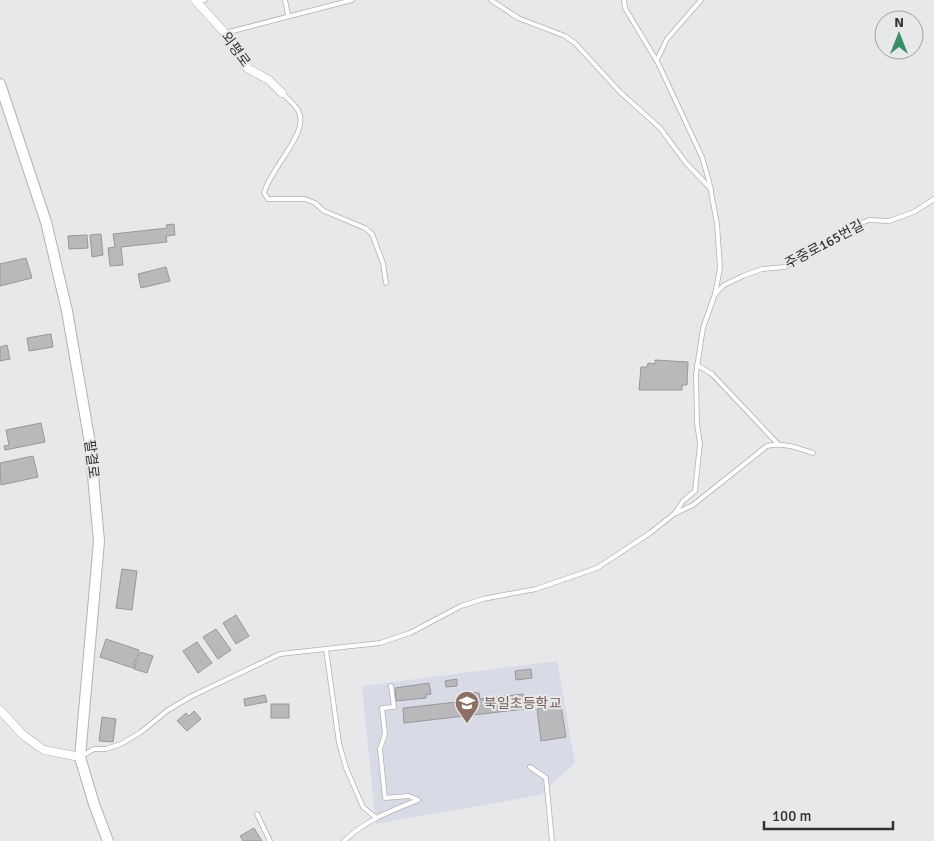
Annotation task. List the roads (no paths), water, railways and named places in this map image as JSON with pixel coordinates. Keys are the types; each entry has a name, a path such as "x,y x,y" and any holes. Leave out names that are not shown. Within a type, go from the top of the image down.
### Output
{"street":[{"name":"외평로","path":"196,1 224,33 247,68 269,80 282,93"},
{"name":"팔결로","path":"0,84 46,222 67,311 90,442 99,541 80,757 94,804 108,841"},
{"path":"0,710 23,735 44,750 80,757"}],"lane":[{"path":"196,1 205,0"},
{"path":"285,0 288,15"},
{"path":"224,33 352,0"},
{"path":"491,0 518,18 564,36 575,43 614,86 660,128 686,163 711,189"},
{"path":"624,0 625,8 657,60 702,157 711,189 720,255 714,294 703,328 697,364 695,396 700,444 695,491 683,501 674,514"},
{"path":"657,60 667,38 701,0"},
{"path":"282,93 298,111 300,126 289,150 271,172 264,193 268,200 305,199 316,203 324,211 365,228 372,234 383,263 386,283"},
{"name":"주중로165번길","path":"714,294 724,285 743,276 762,270 785,267 848,228 869,220 890,221 914,212 934,199"},
{"path":"697,364 712,374 778,444"},
{"path":"80,757 94,749 121,744 184,701 280,654 380,643 410,633 461,606 482,599 536,589 597,568 650,533 674,514 693,505 757,452 767,446 778,444 813,453"},
{"path":"326,649 339,742 346,768 363,807 375,817"},
{"path":"344,841 358,828 375,817 418,800 409,796 385,798 380,749 385,734 382,708 394,706 391,686"},
{"path":"530,767 546,778 552,841"},
{"path":"257,814 270,841"}],"place":[{"name":"북일초등학교","path":"467,724"}]}
